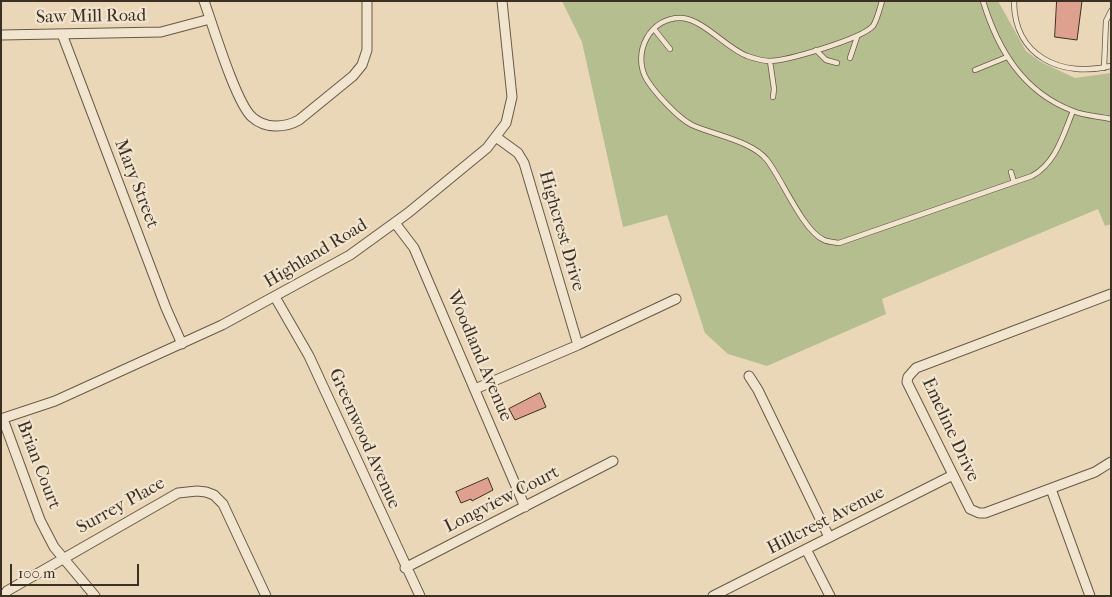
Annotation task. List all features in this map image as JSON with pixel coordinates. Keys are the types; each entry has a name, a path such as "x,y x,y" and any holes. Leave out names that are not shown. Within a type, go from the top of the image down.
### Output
{"street":[{"path":"204,1 244,107 260,122 276,126 292,124 299,120 358,71 367,50 367,1"},
{"name":"Highland Road","path":"2,419 55,402 182,344 275,298 350,255 395,223 487,148 506,123 512,97 502,1"},
{"name":"Saw Mill Road","path":"1,35 161,32 210,19"},
{"name":"Mary Street","path":"62,34 166,308 182,344"},
{"name":"Highcrest Drive","path":"496,137 518,153 524,163 578,345"},
{"name":"Woodland Avenue","path":"395,223 414,248 525,507"},
{"name":"Emeline Drive","path":"1111,294 916,368 911,372 907,385 970,509 979,514 1095,472 1111,462"},
{"name":"Greenwood Avenue","path":"275,298 309,356 405,568 420,596"},
{"path":"475,389 578,345 676,299"},
{"path":"749,376 758,390 829,537"},
{"name":"Brian Court","path":"2,419 40,520 54,547 95,596"},
{"name":"Longview Court","path":"405,568 613,461"},
{"name":"Hillcrest Avenue","path":"713,596 953,475"},
{"path":"1051,489 1090,596"},
{"name":"Surrey Place","path":"4,596 7,591 63,557 178,493 197,491 214,495 223,504 266,596"},
{"path":"806,549 830,596"}],"lane":[{"path":"882,1 873,26 857,38 816,50 770,61 747,56 704,28 682,18 663,21 645,37 640,59 646,79 676,114 691,125 742,144 765,157 777,172 795,206 813,232 824,240 838,243 1014,182 1045,169 1056,152 1073,112"},
{"path":"983,1 993,33 1013,68 1046,98 1073,112 1111,119"},
{"path":"1014,1 1014,17 1020,32 1027,45 1038,54 1059,68 1079,71 1111,66"},
{"path":"1104,68 1106,21 1111,12"},
{"path":"654,29 670,49"},
{"path":"850,58 857,38"},
{"path":"816,50 826,60 837,63"},
{"path":"975,70 1007,57"},
{"path":"770,61 774,89 773,97"},
{"path":"1011,172 1014,182"}],"green space":[{"path":"562,1 998,1 1026,51 1041,62 1075,78 1111,73 1111,224 1105,226 1098,209 882,299 886,314 767,366 728,354 705,333 667,215 623,227 582,42"}],"building":[{"path":"1057,1 1082,1 1077,40 1055,37"},
{"path":"540,393 546,407 515,420 509,409"},
{"path":"488,478 493,490 472,501 471,499 461,503 456,492"}]}
